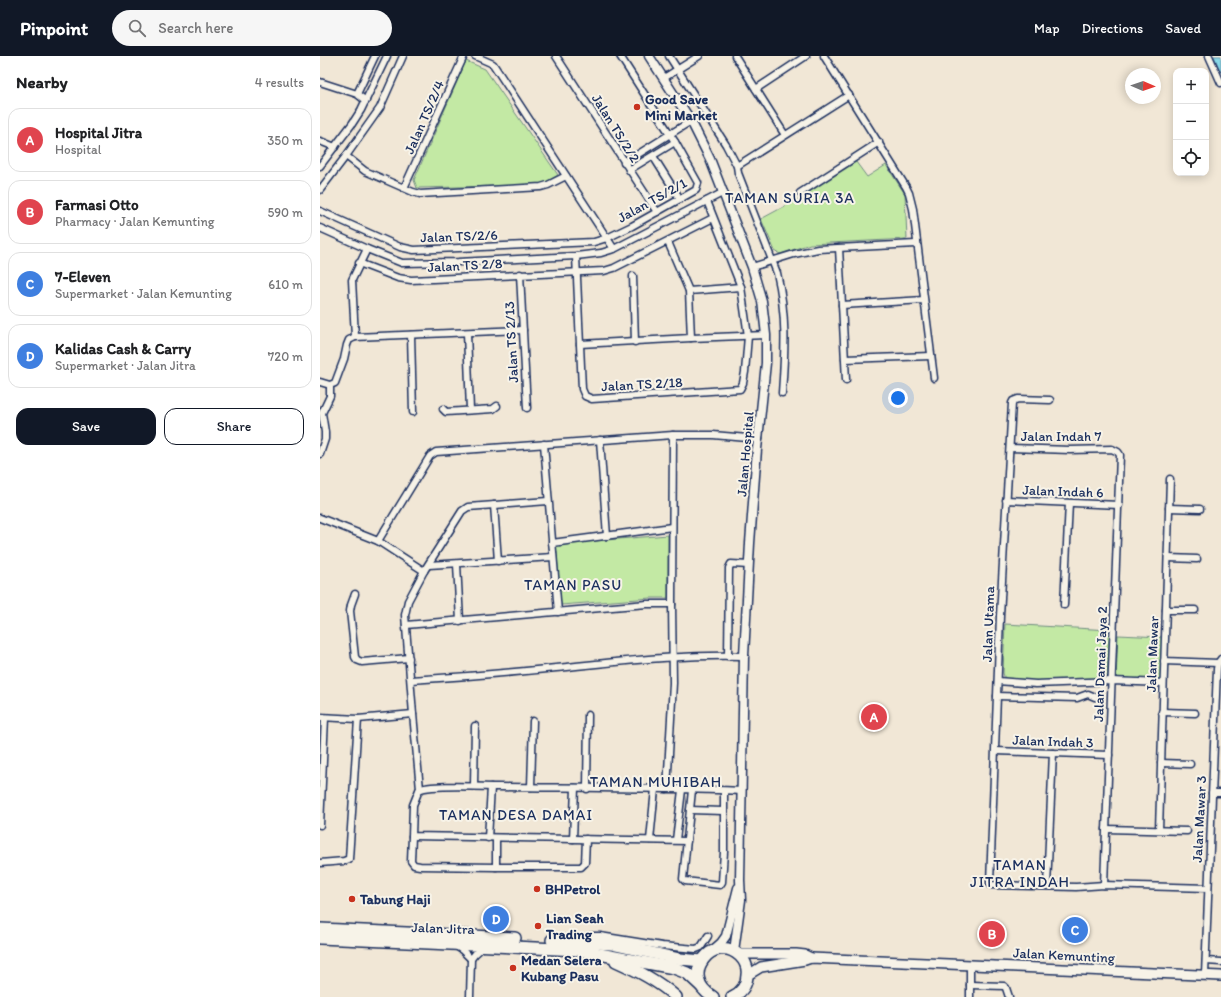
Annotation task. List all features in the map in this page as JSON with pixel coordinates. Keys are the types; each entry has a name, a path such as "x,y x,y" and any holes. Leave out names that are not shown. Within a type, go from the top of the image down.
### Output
{"highway":[{"name":"Jalan Jitra","path":"320,929 611,944 680,959 705,957 720,949 735,952"},
{"name":"Jalan Jitra","path":"320,938 486,945 596,952 678,970 692,977 713,997"},
{"path":"596,952 644,974 676,997"},
{"path":"735,952 745,963 748,974 747,981 736,995"},
{"path":"701,986 698,971 705,957"}],"main road":[{"name":"Jalan Kemunting","path":"735,952 796,954 805,955 810,958"},
{"name":"Jalan Kemunting","path":"748,974 761,967 810,958 1221,976"}],"street":[{"path":"357,94 375,56"},
{"path":"320,166 336,147 357,117 388,56"},
{"path":"320,190 380,108 403,56"},
{"name":"Jalan TS/2/4","path":"404,188 464,56"},
{"path":"475,56 493,64 614,249"},
{"name":"Jalan TS/2/2","path":"556,56 657,212"},
{"path":"620,56 670,134"},
{"name":"Jalan Hospital","path":"650,56 691,121 706,149 724,192 752,268 762,302 766,335 766,363 758,439 744,656 740,880 741,900 735,952"},
{"path":"669,56 726,145 737,166 738,173 772,261 781,289 785,324 786,350 782,393"},
{"path":"664,78 699,56"},
{"path":"735,56 785,135"},
{"path":"756,89 806,56"},
{"path":"824,56 879,142 909,193 913,209 916,244 934,378"},
{"path":"1209,56 1221,84"},
{"path":"320,82 357,94 366,101"},
{"path":"737,166 849,95"},
{"path":"624,163 691,121"},
{"name":"Jalan TS/2/1","path":"607,238 696,190 698,182 670,134"},
{"path":"320,142 336,147"},
{"path":"629,170 675,142"},
{"path":"800,193 879,142"},
{"path":"320,154 327,157"},
{"path":"346,156 365,171 416,193 427,194 541,187 566,176"},
{"path":"653,156 680,199"},
{"path":"320,228 402,263 458,262 576,256 601,253 614,249 724,192"},
{"path":"707,201 741,287 748,336"},
{"name":"Jalan TS/2/6","path":"320,211 409,250 594,242 607,238"},
{"name":"Jalan TS 2/8","path":"359,263 406,280 610,269 668,242 713,218"},
{"path":"668,242 689,291 691,338"},
{"path":"752,268 810,251 916,244"},
{"path":"839,248 846,380"},
{"path":"355,337 352,280 367,249"},
{"name":"Jalan TS 2/18","path":"576,256 582,389 585,396 592,399 737,390 742,388 748,336"},
{"name":"Jalan TS 2/13","path":"520,274 527,408"},
{"path":"633,276 635,342"},
{"path":"689,291 741,287"},
{"path":"842,305 924,300"},
{"path":"330,385 334,383 344,359 349,340 355,337 523,330"},
{"path":"467,333 470,410"},
{"path":"411,335 413,412"},
{"path":"580,344 766,335"},
{"path":"845,359 931,356"},
{"path":"320,382 330,385"},
{"path":"320,454 325,439 322,413 330,396 330,385"},
{"name":"Jalan Utama","path":"1047,886 991,885 990,873 1011,415 1013,401 1018,399 1050,400"},
{"path":"443,409 446,412 493,409 497,406"},
{"path":"667,789 672,709 673,657 673,435"},
{"path":"378,542 430,456 436,452 673,435 713,435 758,439"},
{"path":"600,440 607,536"},
{"path":"544,444 558,612"},
{"name":"Jalan Indah 7","path":"1010,448 1070,450 1112,449"},
{"name":"Jalan Damai Jaya 2","path":"1104,885 1120,459 1118,452 1112,449"},
{"name":"Jalan Mawar","path":"1158,830 1170,479"},
{"name":"Jalan Indah 6","path":"1006,500 1119,505"},
{"path":"420,789 406,625 406,606 424,571 462,511 468,507 548,501"},
{"path":"1064,605 1069,503"},
{"path":"494,505 498,561"},
{"path":"1169,508 1200,508"},
{"path":"320,518 378,542 424,571"},
{"path":"552,543 672,527"},
{"path":"428,565 553,557"},
{"path":"1168,558 1197,559"},
{"path":"457,564 460,621"},
{"path":"728,656 729,568 731,564 749,565"},
{"path":"355,594 350,612 355,657 357,660 362,662 409,658"},
{"path":"406,625 647,604 672,604"},
{"path":"1166,610 1195,610"},
{"path":"411,680 496,674 673,657 744,656"},
{"name":"Jalan Mawar 3","path":"1164,661 1219,661 1205,975"},
{"path":"998,681 1036,684 1112,681 1164,683"},
{"path":"1035,697 1036,684"},
{"path":"997,696 1077,698 1088,694 1095,697"},
{"path":"1162,712 1195,713"},
{"path":"320,825 323,717 358,719 413,714"},
{"path":"587,788 588,715"},
{"path":"320,862 344,861 349,859 358,719"},
{"path":"531,787 533,721"},
{"path":"474,786 475,726"},
{"name":"Jalan Indah 3","path":"996,751 1109,755"},
{"path":"1053,753 1047,886 1104,885 1208,888"},
{"path":"1161,763 1190,764"},
{"path":"586,839 585,864 581,867 414,865 411,861 413,806 417,792 420,789 427,787 474,786 742,791"},
{"path":"488,838 491,787"},
{"path":"573,838 576,788"},
{"path":"650,840 655,789"},
{"path":"676,840 682,790"},
{"path":"692,790 683,876 685,882 722,884 724,852 724,791"},
{"path":"1212,793 1221,793"},
{"path":"690,810 723,811"},
{"path":"1106,829 1187,831"},
{"path":"412,836 687,841"},
{"path":"496,838 496,867"},
{"name":"Jalan Hospital","path":"705,957 722,943 726,936 740,880"},
{"path":"577,942 587,937 600,936 667,947 696,949 702,946 708,936"},
{"path":"452,944 462,950 471,959"},
{"path":"470,997 471,959 474,954 486,945"},
{"path":"1206,961 1221,962"},
{"path":"970,965 970,997"},
{"path":"970,985 1004,986 1009,997"}],"green space":[{"path":"466,61 485,69 558,175 541,185 417,188 414,180"},
{"path":"856,162 867,177 886,165 905,194 907,239 810,244 780,254 775,251 761,219 800,198"},
{"path":"668,535 668,598 561,605 556,544"},
{"path":"1005,624 1110,630 1107,677 1048,683 1005,680 1003,673"},
{"path":"1118,635 1162,637 1160,681 1116,679"}],"water":[{"path":"1214,56 1221,56 1221,73"}],"place":[{"name":"Good Save Mini Market","path":"637,107"},
{"name":"Hospital Jitra","path":"874,717"},
{"name":"BHPetrol","path":"537,889"},
{"name":"Tabung Haji","path":"352,899"},
{"name":"Kalidas Cash & Carry","path":"496,919"},
{"name":"Lian Seah Trading","path":"538,926"},
{"name":"7-Eleven","path":"1075,930"},
{"name":"Farmasi Otto","path":"992,934"},
{"name":"Medan Selera Kubang Pasu","path":"513,968"}],"district":[{"name":"TAMAN SURIA 3A","path":"790,198"},
{"name":"TAMAN PASU","path":"573,585"},
{"name":"TAMAN MUHIBAH","path":"656,782"},
{"name":"TAMAN DESA DAMAI","path":"516,815"},
{"name":"TAMAN JITRA INDAH","path":"1020,874"}]}
